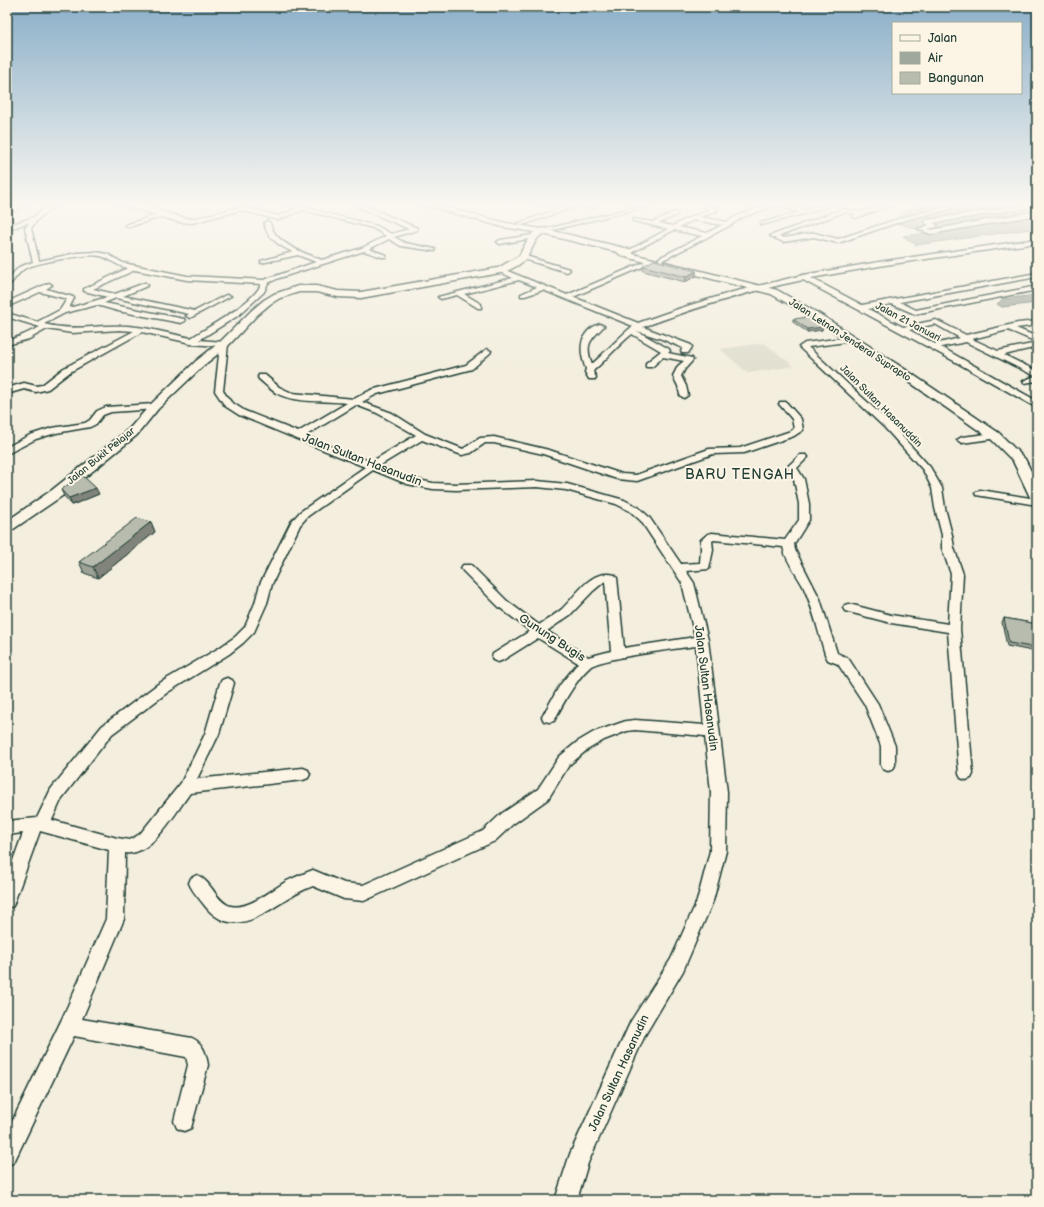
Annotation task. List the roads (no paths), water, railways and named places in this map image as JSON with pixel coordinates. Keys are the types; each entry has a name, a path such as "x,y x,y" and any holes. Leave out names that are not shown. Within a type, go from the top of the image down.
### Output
{"street":[{"path":"7,284 21,268 36,263 62,259"},
{"path":"111,259 115,262 187,278 265,282 282,275 334,259"},
{"path":"263,262 275,259"},
{"path":"313,259 323,263"},
{"path":"7,315 46,327 70,331 120,328 161,333 190,342 224,344 254,313 267,302 288,292 308,289 361,295 500,270 512,265 520,259"},
{"path":"527,259 567,270"},
{"path":"600,326 588,336 584,348 584,358 591,374 621,339 636,328 682,309 766,289 803,277 913,259"},
{"path":"568,297 656,260"},
{"name":"Jalan Letnan Jenderal Suprapto","path":"656,260 766,289 851,339 995,436 1019,459 1037,498"},
{"path":"136,267 86,290 196,313"},
{"path":"500,270 568,297 636,328 665,336 688,347 686,351"},
{"path":"859,308 1037,275"},
{"name":"Jalan 21 Januari","path":"803,277 1037,405"},
{"path":"441,297 519,278"},
{"path":"190,342 236,314 262,291 265,282"},
{"path":"7,305 49,285"},
{"path":"38,324 63,311 97,303 145,286"},
{"path":"523,295 544,287"},
{"path":"916,312 1037,288"},
{"path":"41,290 71,298 63,311"},
{"path":"458,293 478,306"},
{"path":"161,333 228,296"},
{"path":"894,302 1037,374"},
{"path":"97,303 118,309 181,321"},
{"path":"901,330 936,322"},
{"path":"932,347 1009,327 1037,323"},
{"path":"7,343 26,337 46,327"},
{"path":"1009,327 1037,340"},
{"path":"636,328 666,351 649,365"},
{"path":"7,391 24,386 36,389 45,387 72,367 120,343 141,330"},
{"name":"Jalan Sultan Hasanuddin","path":"851,339 806,345 803,347 888,426 927,469 937,488 940,508 947,535 948,548 956,574 954,630"},
{"name":"Jalan Bukit Pelajar","path":"7,526 57,493 132,432 200,363 224,344"},
{"name":"Jalan Sultan Hasanudin","path":"224,344 219,391 222,398 228,404 242,413 411,482 456,488 537,484 567,487 620,502 634,509 645,519 688,583 702,640 719,792 718,852 705,901 677,965 638,1028 578,1162 566,1200"},
{"path":"996,354 1037,345"},
{"path":"298,436 329,419 355,402 383,389 469,366 487,351"},
{"path":"662,355 680,357 689,360 678,374 684,395"},
{"path":"1025,368 1037,366"},
{"path":"262,377 272,384 276,390 291,396 355,402 383,412 421,436 462,452 468,451 483,440 494,440 546,452 621,477 633,478 650,474 712,451 741,451 791,434 798,430 799,425 797,419 782,404"},
{"path":"1027,381 1037,378"},
{"path":"7,451 40,435 55,430 87,425 93,422 100,413 109,409 154,408"},
{"path":"7,900 38,824 56,794 107,730 163,688 224,651 239,640 250,629 261,603 266,584 295,524 304,514 372,466 421,436"},
{"path":"962,440 995,436"},
{"path":"803,457 792,467 799,479 804,504 804,520 788,544 789,554 803,573 811,591 833,658 843,661 871,704 888,746 888,765"},
{"path":"980,493 1037,502"},
{"path":"678,568 705,566 707,550 706,540 712,536 788,544"},
{"name":"Gunung Bugis","path":"467,568 503,604 539,632 586,662 618,654 702,640"},
{"path":"498,657 539,632 568,611 594,583 603,576 611,578 618,654"},
{"path":"849,608 891,619 954,630 966,774"},
{"path":"549,718 565,689 586,662"},
{"path":"7,828 38,824 117,845 132,847 146,839 186,786 212,734 226,683"},
{"path":"197,883 222,912 232,916 241,915 252,911 300,882 313,878 350,893 357,895 364,893 489,836 507,819 543,794 564,761 582,746 599,736 626,726 635,725 712,731"},
{"path":"186,786 303,774"},
{"path":"7,1155 69,1026 114,919 117,845"},
{"path":"69,1026 192,1048 197,1056 198,1065 184,1121"}],"water":[{"path":"1037,295 1037,303 1002,307 997,304 1003,299"}],"district":[{"name":"BARU TENGAH","path":"740,474"}]}
